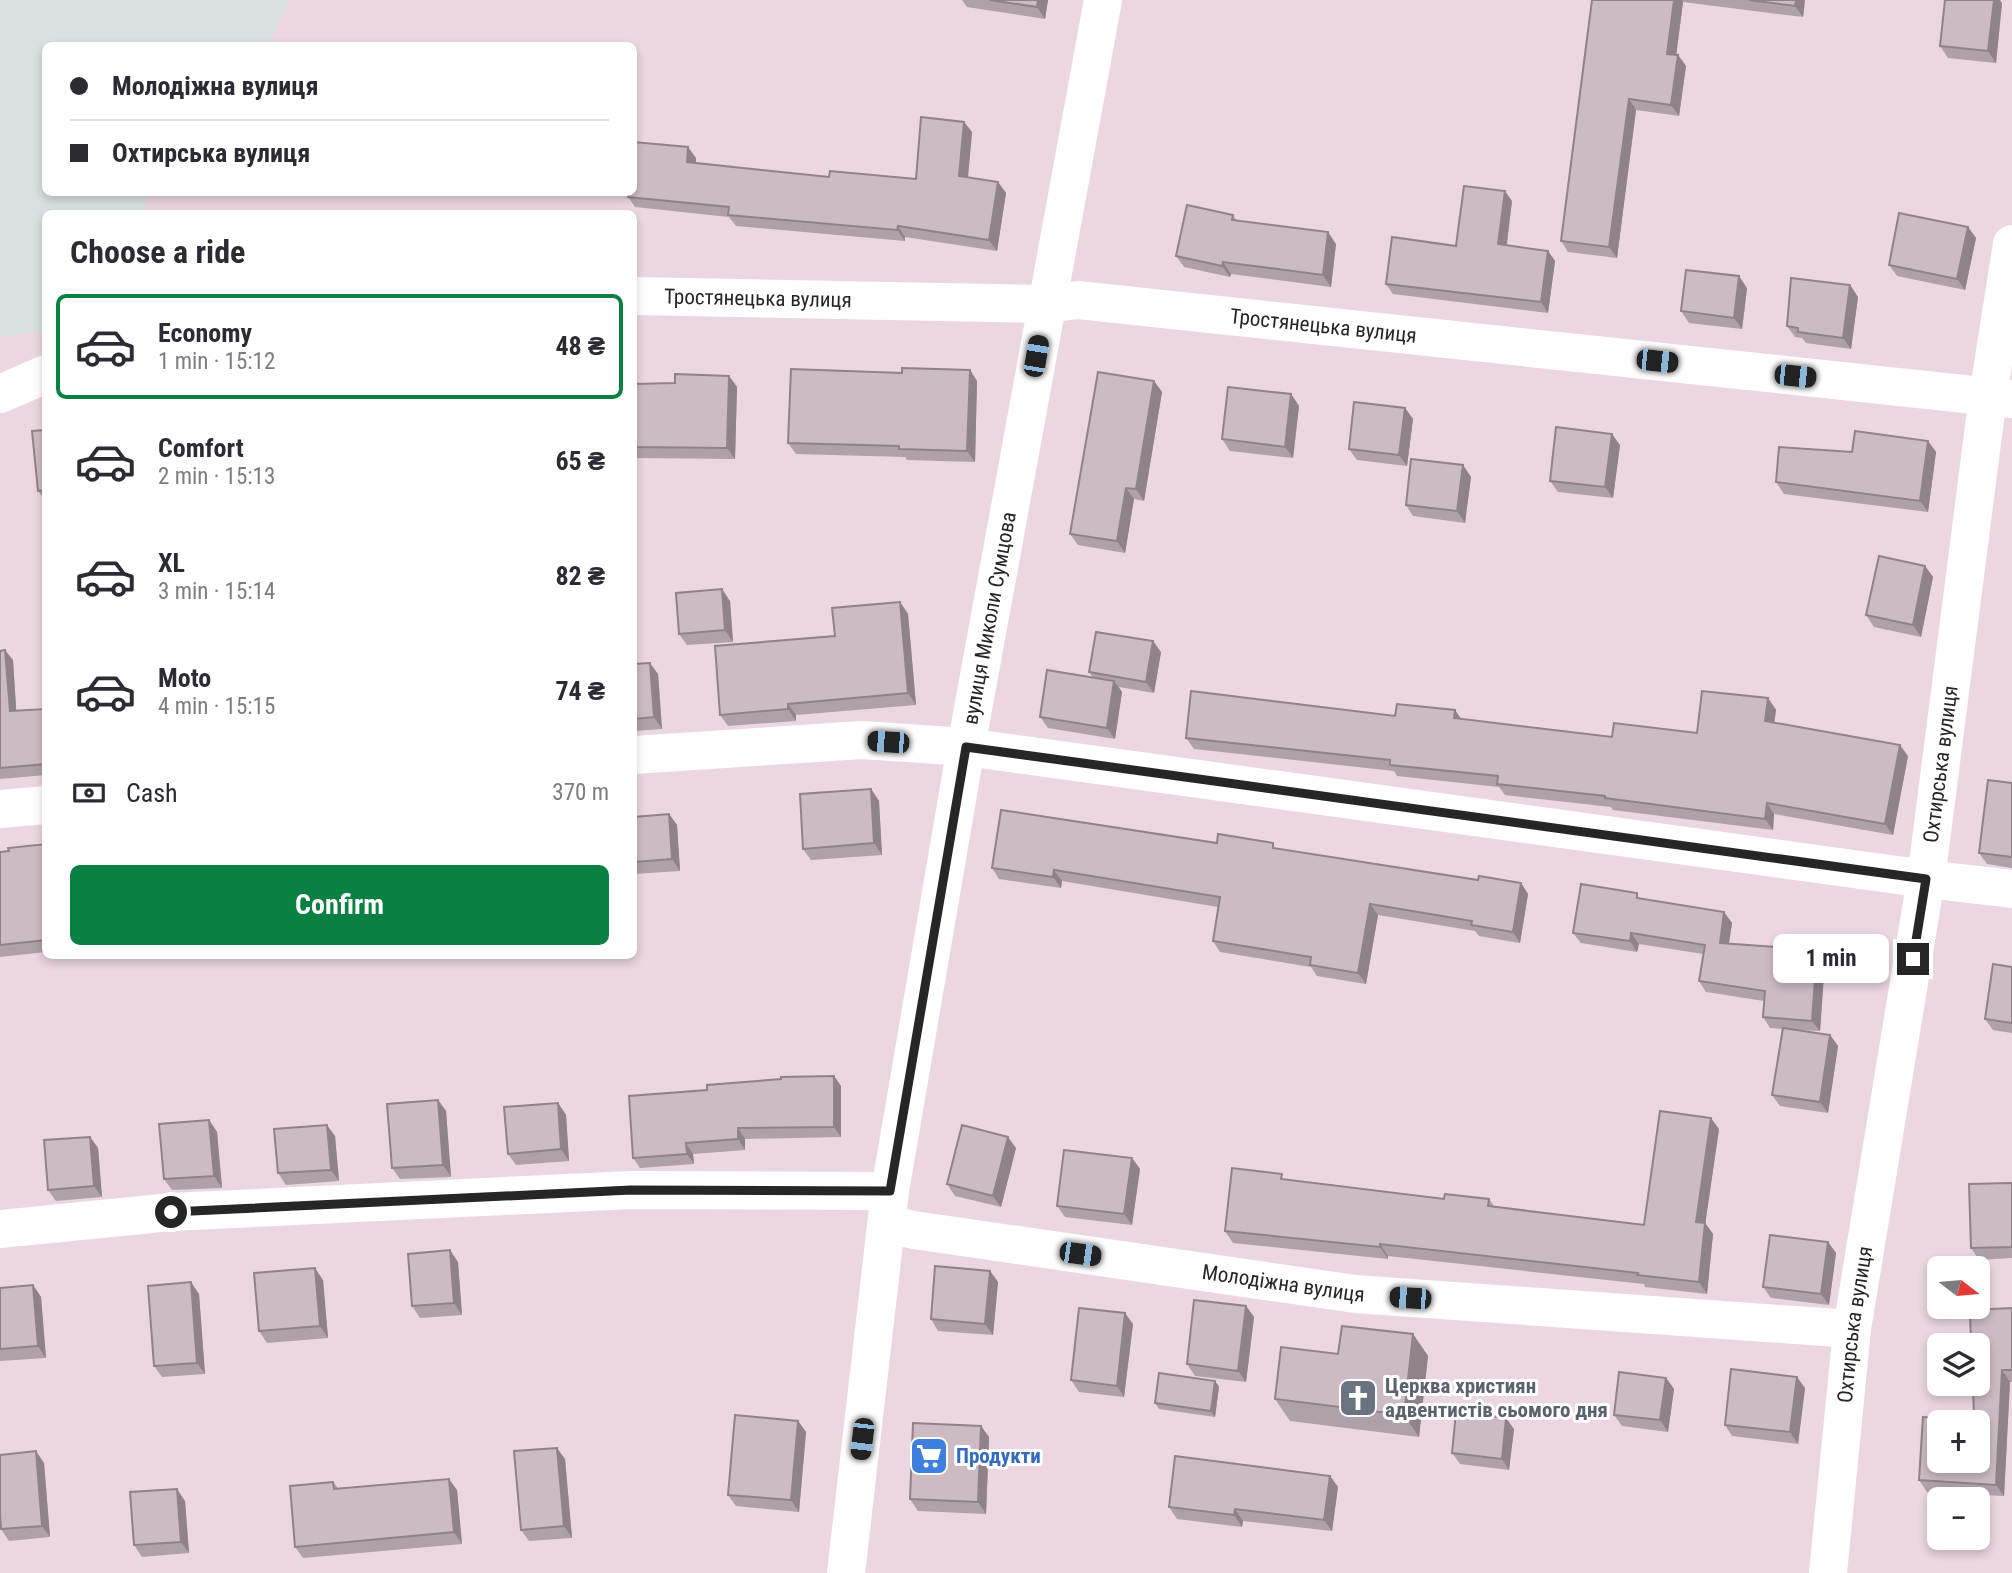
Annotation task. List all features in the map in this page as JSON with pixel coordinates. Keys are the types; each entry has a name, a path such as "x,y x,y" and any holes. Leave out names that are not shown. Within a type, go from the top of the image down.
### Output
{"street":[{"name":"вулиця Миколи Сумцова","path":"845,1573 888,1208 966,747 1102,0"},
{"name":"Охтирська вулиця","path":"1828,1573 1852,1329 1926,879 2000,397 2012,244"},
{"name":"Тростянецька вулиця","path":"637,296 1046,304 1079,300 2000,397"},
{"path":"0,394 42,376"},
{"path":"637,755 862,740 966,747 2012,889"},
{"path":"0,809 42,805"},
{"name":"Молодіжна вулиця","path":"0,1229 171,1212 631,1190 888,1208 914,1230 1355,1294 1852,1329"}],"shaded area":[{"path":"0,0 288,0 269,42 42,42 42,196 147,196 144,210 42,210 42,331 0,337"}],"building":[{"path":"990,0 1038,0 1037,7"},
{"path":"1592,0 1674,0 1667,54 1678,55 1671,105 1629,99 1609,247 1561,241"},
{"path":"1749,0 1796,0 1795,6"},
{"path":"1945,0 1994,0 1988,51 1940,46"},
{"path":"921,117 964,122 959,176 998,182 989,240 898,226 897,230 728,215 729,207 628,197 637,196 637,142 688,147 687,162 829,177 830,171 916,179"},
{"path":"1464,186 1505,191 1498,244 1548,251 1541,302 1386,284 1392,237 1456,246"},
{"path":"1187,205 1233,215 1232,220 1328,232 1323,275 1223,262 1222,266 1176,256"},
{"path":"1899,213 1968,227 1957,279 1889,265"},
{"path":"1686,270 1739,276 1734,318 1681,311"},
{"path":"1791,278 1850,285 1843,338 1798,332 1798,328 1787,326"},
{"path":"902,368 970,370 967,451 788,443 791,369 902,373"},
{"path":"1098,372 1154,381 1136,489 1126,488 1117,541 1070,534"},
{"path":"675,374 729,376 727,448 637,447 637,384 675,383"},
{"path":"1228,387 1291,394 1285,447 1222,439"},
{"path":"1354,402 1405,408 1399,455 1349,449"},
{"path":"1556,427 1612,434 1605,487 1550,481"},
{"path":"42,430 42,490 38,491 32,431"},
{"path":"1855,431 1928,441 1920,501 1776,482 1779,447 1852,452"},
{"path":"1411,459 1463,465 1457,511 1406,505"},
{"path":"1879,556 1925,566 1913,625 1866,615"},
{"path":"722,589 725,630 679,634 676,593"},
{"path":"900,602 908,693 788,704 788,709 720,715 715,646 835,636 832,608"},
{"path":"1096,632 1153,641 1146,682 1089,672"},
{"path":"5,650 10,711 42,709 42,764 0,768 0,651"},
{"path":"650,663 654,717 637,719 637,664"},
{"path":"1047,670 1114,681 1107,728 1040,717"},
{"path":"1191,691 1395,716 1397,704 1455,710 1454,718 1612,737 1614,723 1697,733 1702,691 1768,698 1765,721 1900,745 1885,824 1767,803 1765,819 1497,784 1498,776 1390,765 1390,760 1186,738"},
{"path":"1988,780 2012,783 2012,857 1979,853"},
{"path":"871,789 874,843 803,849 800,794"},
{"path":"1001,810 1217,843 1218,834 1273,843 1273,848 1478,880 1479,876 1521,883 1513,932 1471,925 1472,921 1370,904 1358,973 1310,965 1311,957 1213,941 1220,897 1054,870 1053,877 992,868"},
{"path":"669,814 672,859 637,862 637,817"},
{"path":"42,844 42,940 0,945 0,852 9,851 8,848"},
{"path":"1581,884 1637,893 1637,898 1724,912 1720,943 1817,950 1812,1021 1763,1017 1765,991 1699,981 1705,945 1631,933 1630,941 1573,933"},
{"path":"1993,964 2012,967 2012,1023 1985,1019"},
{"path":"1783,1028 1830,1035 1820,1102 1772,1095"},
{"path":"834,1076 834,1127 738,1128 738,1139 686,1143 687,1154 633,1158 629,1096 707,1090 707,1085 781,1077"},
{"path":"438,1100 443,1165 392,1168 387,1104"},
{"path":"558,1103 561,1149 508,1154 504,1107"},
{"path":"1660,1111 1711,1118 1696,1222 1705,1223 1699,1282 1380,1244 1380,1247 1225,1231 1232,1168 1282,1174 1281,1179 1444,1199 1445,1194 1489,1199 1488,1206 1644,1225"},
{"path":"209,1120 214,1176 164,1179 159,1124"},
{"path":"327,1125 331,1170 278,1173 274,1129"},
{"path":"962,1125 1008,1137 993,1196 947,1184"},
{"path":"90,1137 94,1186 48,1190 44,1140"},
{"path":"1064,1150 1132,1158 1124,1214 1057,1206"},
{"path":"2012,1183 2012,1247 1971,1248 1969,1184"},
{"path":"1770,1235 1828,1242 1821,1294 1763,1287"},
{"path":"450,1250 454,1303 412,1306 408,1254"},
{"path":"935,1266 990,1271 985,1324 931,1319"},
{"path":"315,1268 320,1326 259,1331 254,1273"},
{"path":"191,1282 197,1363 154,1366 148,1286"},
{"path":"33,1285 38,1346 0,1349 0,1288"},
{"path":"1194,1300 1246,1306 1238,1371 1187,1364"},
{"path":"1079,1308 1125,1313 1117,1386 1071,1380"},
{"path":"2012,1308 2012,1370 2002,1370 1996,1485 1919,1480 1923,1417 1927,1417 1927,1473 1990,1473 1990,1410 1974,1410 1973,1396 1990,1396 1990,1333 1971,1333 1970,1320 1990,1320 1990,1309"},
{"path":"1342,1326 1413,1334 1404,1415 1275,1399 1281,1347 1338,1354"},
{"path":"1731,1369 1797,1377 1790,1432 1725,1425"},
{"path":"1619,1372 1666,1378 1660,1420 1614,1415"},
{"path":"1159,1373 1215,1381 1211,1411 1155,1403"},
{"path":"1456,1412 1506,1418 1502,1459 1452,1453"},
{"path":"735,1415 798,1421 791,1500 728,1495"},
{"path":"913,1423 981,1426 978,1502 910,1499"},
{"path":"557,1448 564,1526 521,1530 514,1451"},
{"path":"36,1451 42,1526 1,1529 0,1455"},
{"path":"1175,1456 1330,1476 1324,1520 1235,1509 1234,1515 1169,1507"},
{"path":"449,1479 454,1532 295,1547 290,1486 333,1482 334,1489"},
{"path":"177,1489 181,1542 134,1545 130,1492"}],"place":[{"name":"Церква християн адвентистів сьомого дня","path":"1358,1398"},
{"name":"Продукти","path":"929,1456"}],"route":[{"path":"171,1212 631,1190 890,1191 966,747 1926,879 1913,959"}]}
